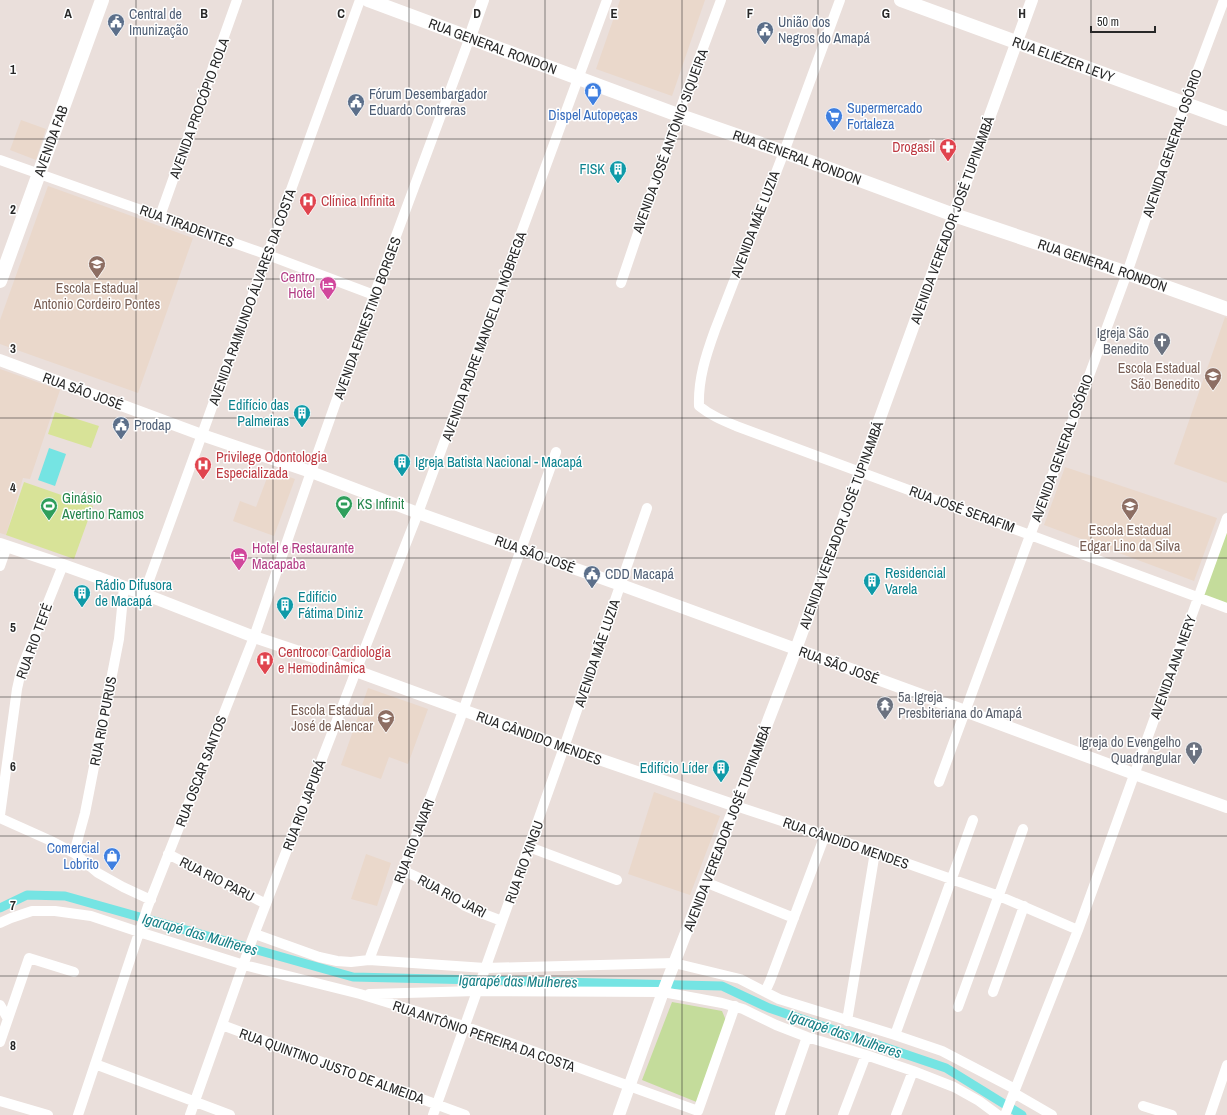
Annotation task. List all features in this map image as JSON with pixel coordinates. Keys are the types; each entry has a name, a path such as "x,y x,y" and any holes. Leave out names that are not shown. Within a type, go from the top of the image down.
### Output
{"main road":[{"name":"AVENIDA FAB","path":"0,281 102,0"},
{"name":"RUA GENERAL RONDON","path":"368,0 954,215 1127,273 1227,309"},
{"name":"RUA ELIÉZER LEVY","path":"901,0 1227,119"}],"street":[{"name":"AVENIDA PROCÓPIO ROLA","path":"160,216 237,0"},
{"name":"AVENIDA RAIMUNDO ÁLVARES DA COSTA","path":"144,594 360,0"},
{"name":"AVENIDA ERNESTINO BORGES","path":"254,637 374,295 483,0"},
{"name":"AVENIDA PADRE MANOEL DA NÓBREGA","path":"356,671 418,513 607,0"},
{"name":"AVENIDA JOSÉ ANTÔNIO SIQUEIRA","path":"621,283 678,115 721,0"},
{"name":"AVENIDA MÃE LUZIA","path":"699,406 700,379 710,343 784,152 840,0"},
{"name":"AVENIDA VEREADOR JOSÉ TUPINAMBÁ","path":"619,1115 705,882 736,806 796,649 1032,0"},
{"name":"AVENIDA GENERAL OSÓRIO","path":"939,782 1127,273 1185,104 1224,0"},
{"name":"RUA TIRADENTES","path":"0,160 160,216 374,295"},
{"name":"RUA SÃO JOSÉ","path":"0,360 202,435 311,472 418,513 520,548 965,710 1134,774 1227,806"},
{"name":"RUA JOSÉ SERAFIM","path":"699,406 706,412 719,419 1227,608"},
{"path":"461,716 520,548 556,452"},
{"name":"AVENIDA MÃE LUZIA","path":"564,750 647,508"},
{"name":"AVENIDA ANA NERY","path":"1003,1114 1014,1093 1078,930 1227,518"},
{"name":"RUA CÂNDIDO MENDES","path":"3,545 144,594 254,637 356,671 461,716 875,852 999,896 1078,930"},
{"path":"0,566 3,545"},
{"name":"RUA RIO TEFÉ","path":"0,815 16,689 30,646 63,565"},
{"name":"RUA RIO PURUS","path":"74,853 85,813 117,647 124,587"},
{"name":"RUA OSCAR SANTOS","path":"141,929 149,903 254,637"},
{"name":"RUA RIO JAPURÁ","path":"244,963 356,671"},
{"name":"RUA RIO JAVARI","path":"368,960 461,716"},
{"name":"RUA RIO XINGU","path":"485,969 564,750"},
{"path":"0,818 74,853 98,873 149,903"},
{"path":"895,1035 973,820"},
{"path":"958,1007 1023,829"},
{"path":"765,992 825,835"},
{"path":"529,847 617,880"},
{"path":"847,1021 875,852"},
{"name":"RUA RIO PARU","path":"168,854 266,904"},
{"name":"RUA RIO JARI","path":"402,870 432,884 465,906 502,920"},
{"path":"705,882 794,918"},
{"path":"993,992 1024,906"},
{"name":"RUA ANTÔNIO PEREIRA DA COSTA","path":"0,923 32,911 55,911 92,916 141,929 244,963 360,994 464,1026 698,1111 735,1006"},
{"path":"78,1115 141,929"},
{"path":"254,937 319,957 344,962 368,960 485,969 673,967 740,979 779,999 942,1051 1052,1115"},
{"path":"0,1042 29,958 74,972"},
{"path":"190,1115 244,963"},
{"path":"432,1115 485,969"},
{"path":"360,994 478,987 664,990 735,1006 776,1025 807,1037 913,1070 954,1087 1003,1114"},
{"path":"8,1019 1,1008 13,1004"},
{"name":"RUA QUINTINO JUSTO DE ALMEIDA","path":"222,1025 465,1115"},
{"path":"780,1114 807,1037"},
{"path":"843,1115 866,1055"},
{"path":"95,1064 230,1115"},
{"path":"1210,1115 1227,1065"},
{"path":"896,1115 913,1070"},
{"path":"0,1101 48,1115"},
{"path":"1143,1106 1172,1115"}],"shaded area":[{"path":"620,0 705,0 672,96 596,69"},
{"path":"21,120 46,129 36,160 10,150"},
{"name":"Escola Estadual Antonio Cordeiro Pontes","path":"48,186 193,238 138,393 0,344 0,320"},
{"name":"Escola Estadual São Benedito","path":"1225,317 1227,318 1227,483 1174,464"},
{"path":"0,369 60,390 30,479 23,478 6,535 0,533"},
{"name":"Escola Estadual Edgar Lino da Silva","path":"1065,467 1217,518 1194,581 1044,525"},
{"path":"270,470 295,479 274,536 233,521 240,501 256,507"},
{"name":"Escola Estadual José de Alencar","path":"368,688 428,709 408,764 389,757 381,779 341,765"},
{"path":"654,792 720,816 690,895 628,874"},
{"path":"366,854 391,863 377,906 351,899"}],"green space":[{"path":"55,412 99,426 91,448 48,434"},
{"name":"Ginásio Avertino Ramos","path":"24,482 93,506 74,559 6,535"},
{"path":"1227,518 1227,609 1198,598"},
{"path":"672,1002 722,1011 727,1023 699,1103 642,1080"}],"water":[{"path":"49,448 66,454 55,486 38,480"}],"waterway":[{"name":"Igarapé das Mulheres","path":"0,908 27,895 65,896 353,977 722,986 769,1008 946,1068 1022,1115"}],"place":[{"name":"Central de Imunização","path":"116,37"},
{"name":"União dos Negros do Amapá","path":"765,45"},
{"name":"Dispel Autopeças","path":"593,106"},
{"name":"Fórum Desembargador Eduardo Contreras","path":"356,117"},
{"name":"Supermercado Fortaleza","path":"834,131"},
{"name":"Drogasil","path":"948,162"},
{"name":"FISK","path":"618,184"},
{"name":"Clínica Infinita","path":"308,216"},
{"name":"Escola Estadual Antonio Cordeiro Pontes","path":"97,279"},
{"name":"Centro Hotel","path":"328,300"},
{"name":"Igreja São Benedito","path":"1162,356"},
{"name":"Escola Estadual São Benedito","path":"1213,391"},
{"name":"Edifício das Palmeiras","path":"302,428"},
{"name":"Prodap","path":"121,440"},
{"name":"Igreja Batista Nacional - Macapá","path":"402,477"},
{"name":"Privilege Odontologia Especializada","path":"203,480"},
{"name":"KS Infinit","path":"344,519"},
{"name":"Ginásio Avertino Ramos","path":"49,521"},
{"name":"Escola Estadual Edgar Lino da Silva","path":"1130,521"},
{"name":"Hotel e Restaurante Macapaba","path":"239,571"},
{"name":"CDD Macapá","path":"592,589"},
{"name":"Residencial Varela","path":"872,596"},
{"name":"Rádio Difusora de Macapá","path":"82,608"},
{"name":"Edifício Fátima Diniz","path":"285,620"},
{"name":"Centrocor Cardiologia e Hemodinâmica","path":"265,675"},
{"name":"5a Igreja Presbiteriana do Amapá","path":"885,720"},
{"name":"Escola Estadual José de Alencar","path":"386,733"},
{"name":"Igreja do Evengelho Quadrangular","path":"1194,765"},
{"name":"Edifício Líder","path":"721,783"},
{"name":"Comercial Lobrito","path":"112,871"}]}
